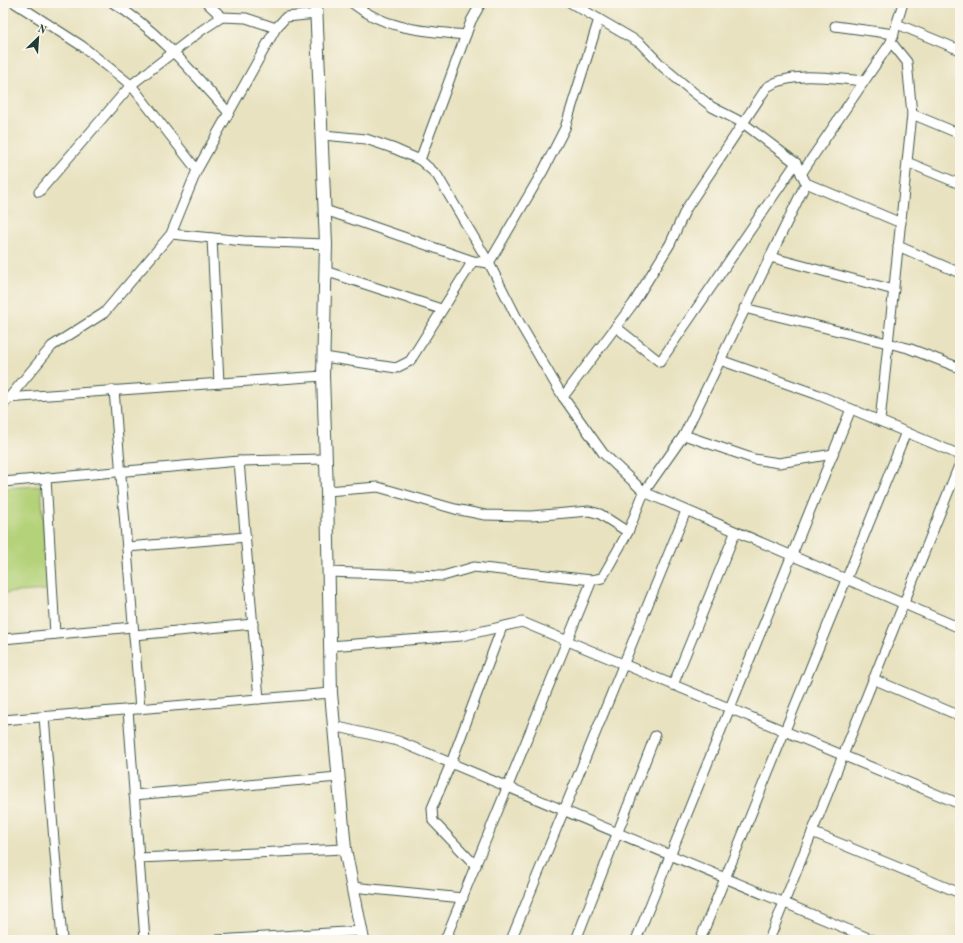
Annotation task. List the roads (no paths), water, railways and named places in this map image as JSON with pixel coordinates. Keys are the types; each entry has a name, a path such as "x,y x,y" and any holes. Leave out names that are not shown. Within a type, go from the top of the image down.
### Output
{"main road":[{"path":"317,9 326,244 323,376 331,692 345,849 362,936"}],"street":[{"path":"15,3 82,46 131,85 197,170"},
{"path":"113,3 133,15 174,52 229,113"},
{"path":"207,3 222,17"},
{"path":"352,3 390,24 411,30 466,35"},
{"path":"420,160 466,35 481,3"},
{"path":"571,3 640,44 663,67 712,107 743,123 796,163 806,183 901,223"},
{"path":"801,174 892,38 903,3"},
{"path":"3,405 6,398 52,346 104,313 171,234 197,170 276,28 286,17 317,9"},
{"path":"39,192 131,85 222,17 246,18 276,28"},
{"path":"489,263 543,171 565,128 599,19"},
{"path":"897,24 960,50"},
{"path":"835,26 892,38 907,62 912,114 880,421"},
{"path":"563,397 633,304 670,244 686,209 767,87 776,81 792,77 864,81"},
{"path":"912,114 960,134"},
{"path":"323,135 366,139 395,149 420,160 437,175 489,263 519,322 563,397 602,453 644,492 735,533 960,628"},
{"path":"907,162 960,184"},
{"path":"616,327 660,362 796,163"},
{"path":"328,572 443,576 474,567 592,580 602,578 628,532 644,492 684,436 744,308 806,183"},
{"path":"325,210 473,261 489,263"},
{"path":"171,234 244,241 326,244"},
{"path":"212,238 219,383"},
{"path":"898,246 960,273"},
{"path":"770,257 894,290"},
{"path":"324,357 396,368 410,361 441,309 473,261"},
{"path":"325,271 441,309"},
{"path":"744,308 888,342 960,368"},
{"path":"720,360 816,394 960,455"},
{"path":"6,398 323,376"},
{"path":"114,390 140,709"},
{"path":"636,940 851,409"},
{"path":"700,940 906,432"},
{"path":"684,436 754,459 779,463 833,454"},
{"path":"3,482 239,461 324,459"},
{"path":"239,461 259,699"},
{"path":"769,940 960,463"},
{"path":"46,478 55,634"},
{"path":"327,491 378,487 455,509 485,515 531,516 589,511 600,514 628,532"},
{"path":"511,940 686,511"},
{"path":"673,685 735,533"},
{"path":"127,547 246,537"},
{"path":"447,939 592,580"},
{"path":"330,646 437,639 461,636 522,622 960,804"},
{"path":"3,639 55,634 253,624"},
{"path":"476,866 434,821 432,808 451,763 502,627"},
{"path":"874,679 960,716"},
{"path":"3,720 331,692"},
{"path":"128,710 145,940"},
{"path":"44,717 62,940"},
{"path":"334,726 398,741 873,940"},
{"path":"576,940 655,736"},
{"path":"134,795 338,777"},
{"path":"812,832 960,893"},
{"path":"138,858 345,849"},
{"path":"352,886 463,898"},
{"path":"217,940 362,936"}]}
